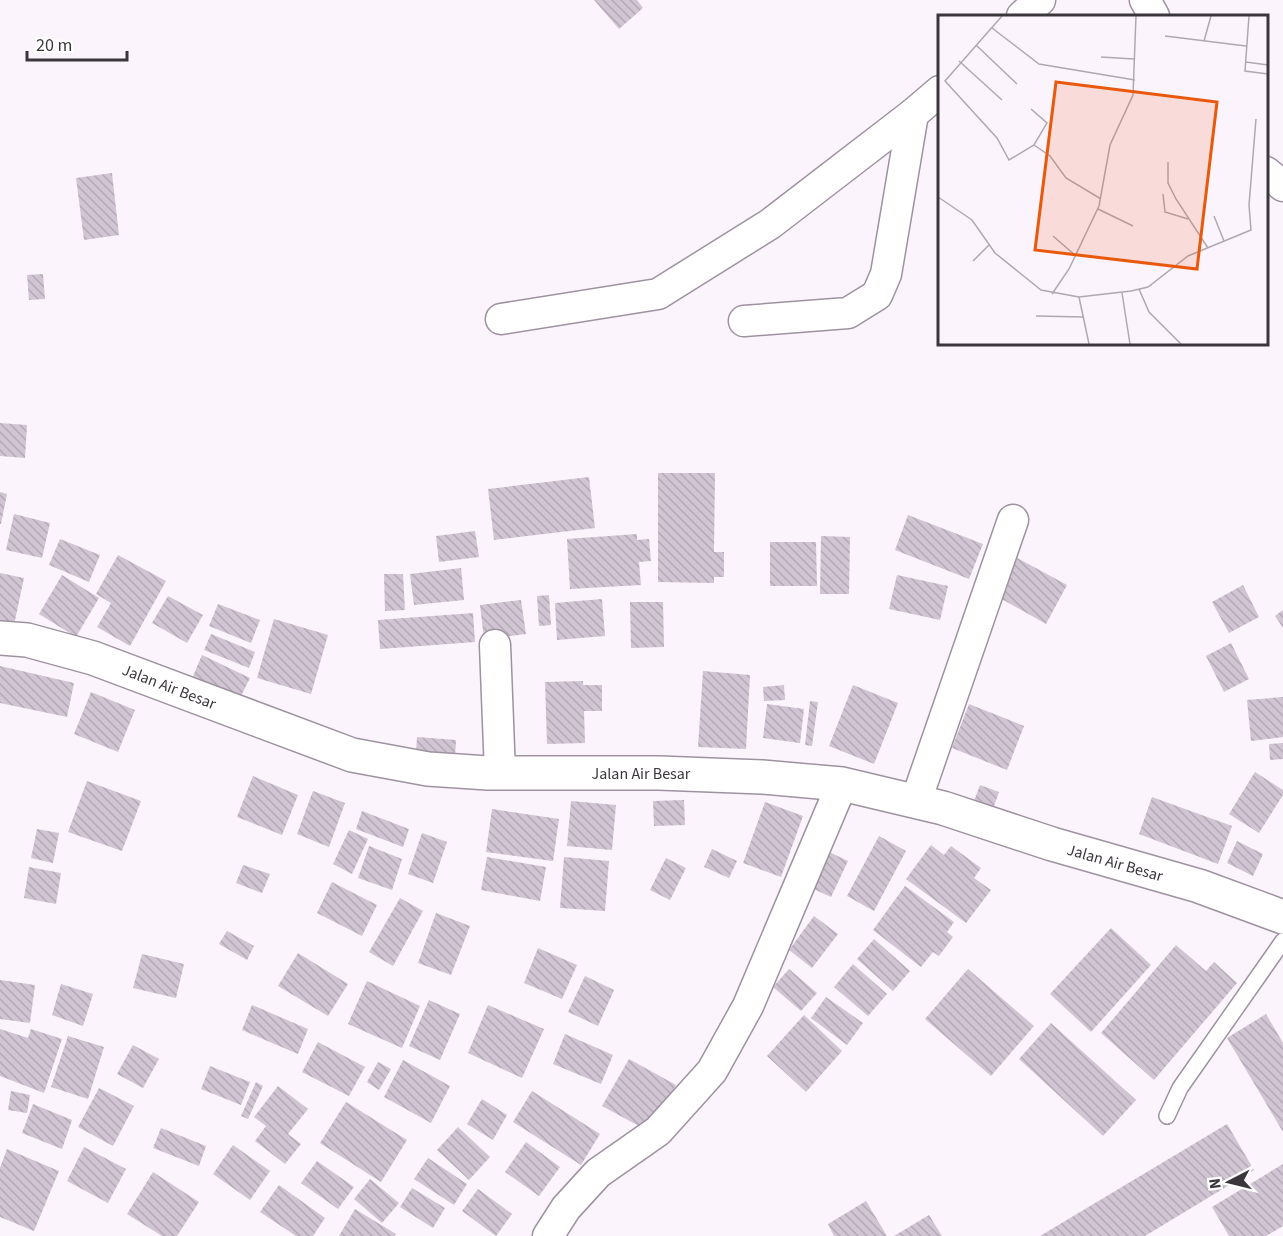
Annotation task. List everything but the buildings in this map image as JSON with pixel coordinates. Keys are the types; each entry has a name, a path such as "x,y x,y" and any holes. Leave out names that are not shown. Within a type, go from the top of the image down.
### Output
{"street":[{"path":"1023,15 1040,0"},
{"path":"1145,0 1153,15"},
{"path":"501,319 658,294 770,224 914,114 938,92"},
{"path":"744,321 848,313 877,295 886,274 914,114"},
{"path":"1268,174 1283,186"},
{"path":"916,801 1013,520"},
{"name":"Jalan Air Besar","path":"0,638 27,640 93,658 352,755 428,769 500,773 659,773 762,777 842,784 916,801 1052,844 1199,886 1283,917"},
{"path":"495,645 500,773"},
{"path":"548,1236 566,1208 598,1173 658,1131 712,1071 748,1006 842,784"}],"lane":[{"path":"1167,1116 1180,1088 1283,941"}]}
